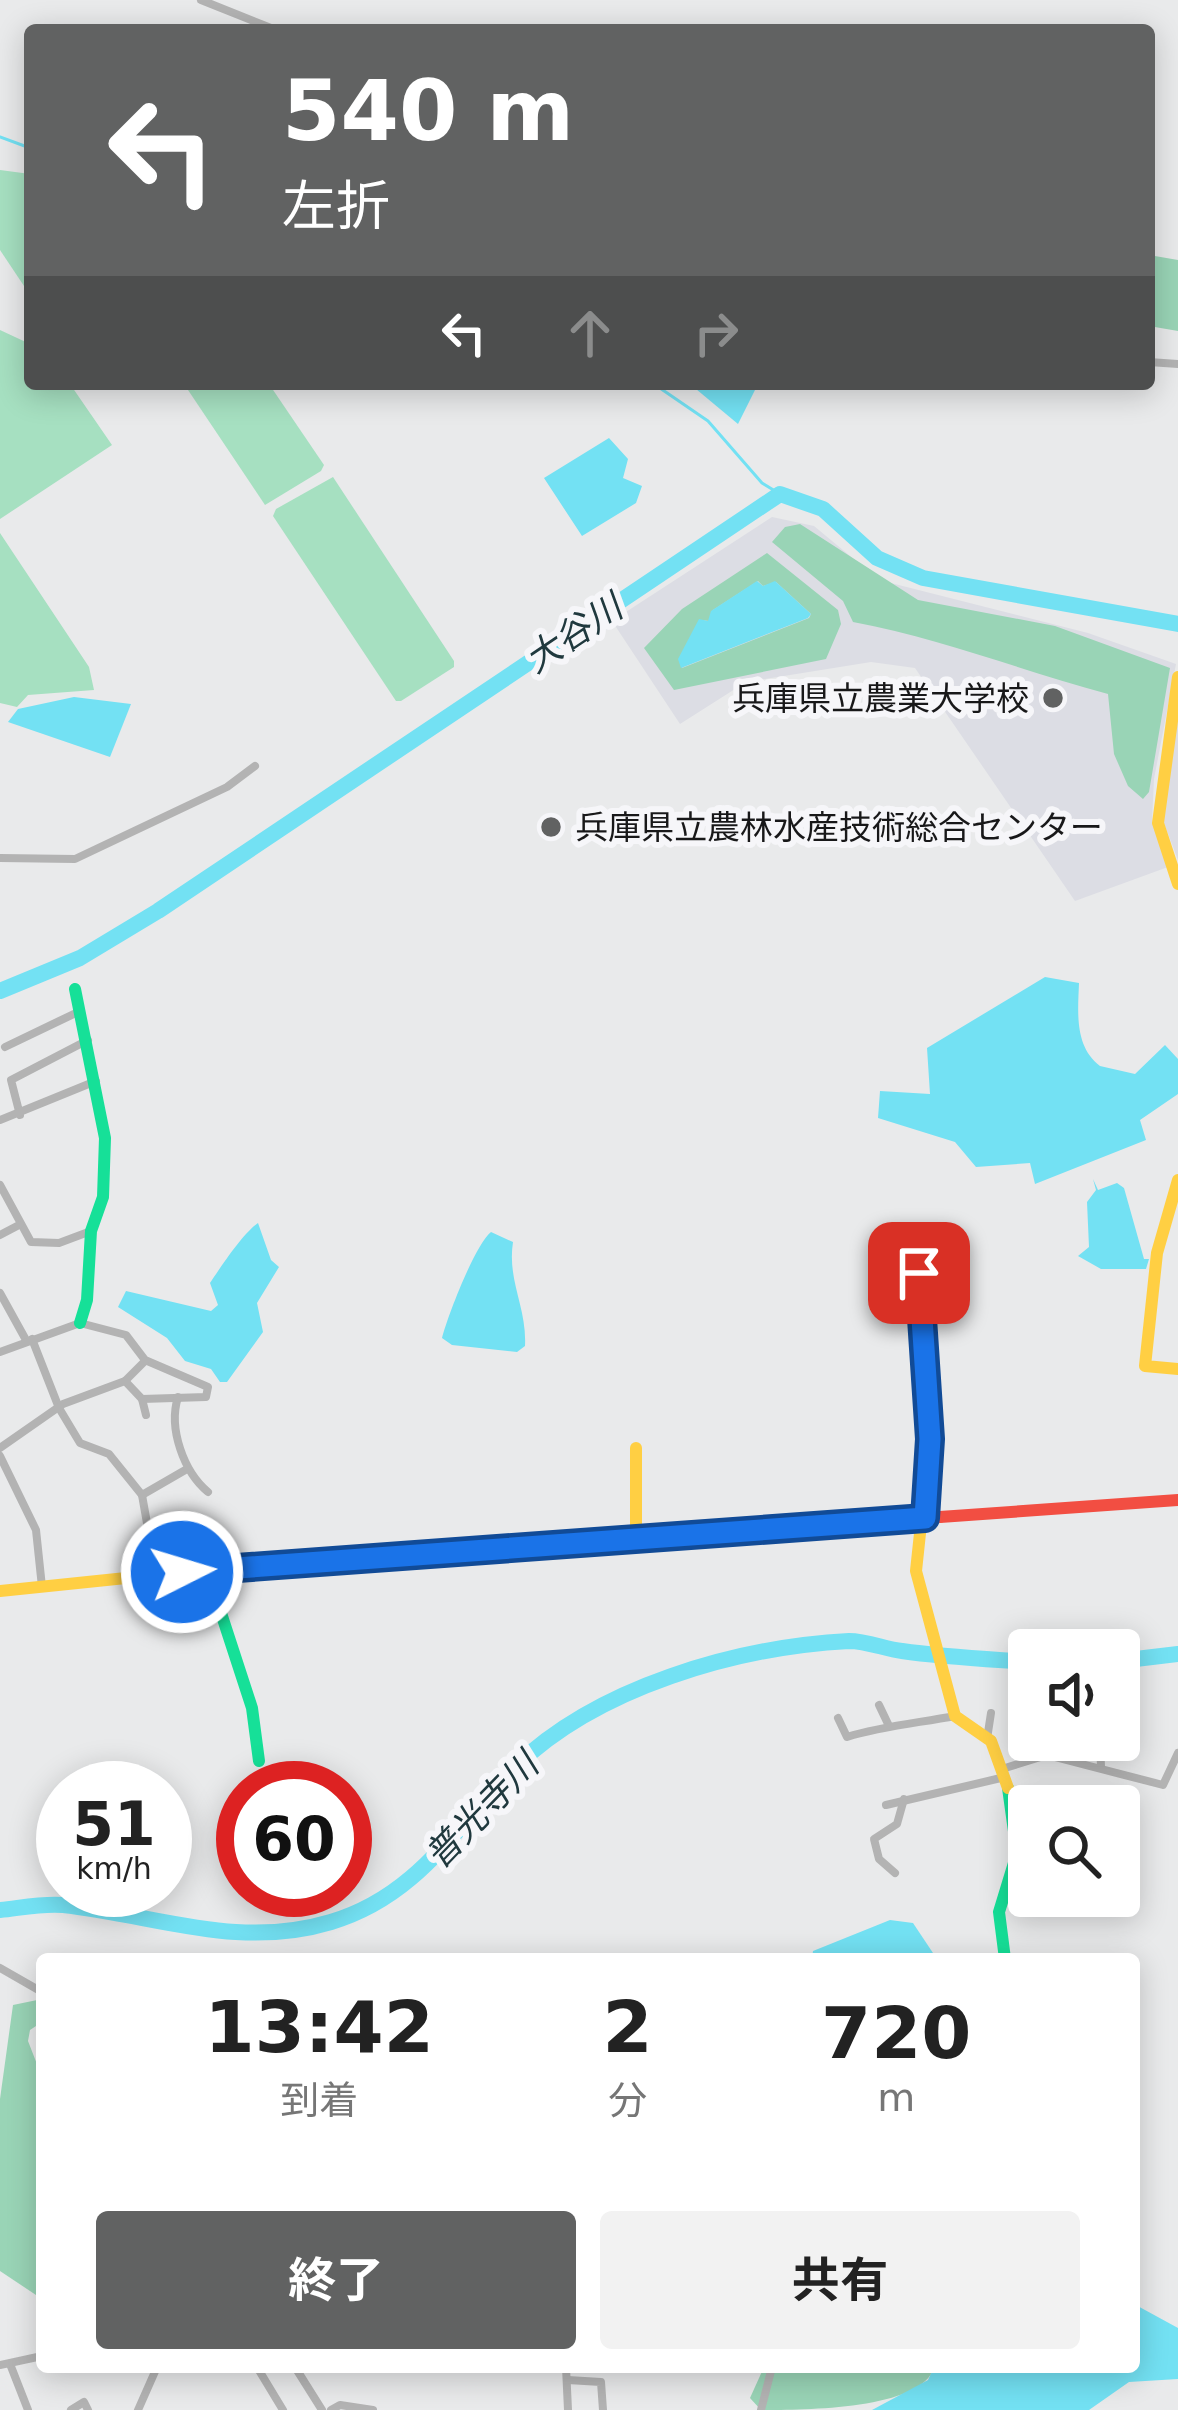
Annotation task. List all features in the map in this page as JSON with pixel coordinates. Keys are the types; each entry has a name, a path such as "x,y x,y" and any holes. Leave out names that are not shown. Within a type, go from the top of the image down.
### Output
{"street":[{"path":"201,0 261,24"},
{"path":"1178,677 1157,823 1178,884"},
{"path":"0,858 76,859 227,787 255,766"},
{"path":"75,989 105,1138 103,1197 91,1231 87,1300 80,1322"},
{"path":"5,1047 80,1011"},
{"path":"20,1114 10,1080 88,1040"},
{"path":"0,1120 96,1081"},
{"path":"1178,1180 1157,1252 1145,1366 1178,1369"},
{"path":"0,1187 31,1242 43,1245 91,1231"},
{"path":"0,1235 19,1225"},
{"path":"919,1273 930,1439 916,1571 955,1716 987,1739 1005,1772 1017,1853 999,1912 1004,1953"},
{"path":"0,1293 80,1443 110,1454 142,1495 157,1574"},
{"path":"0,1352 80,1322 126,1335 145,1360 208,1388 206,1397 142,1399"},
{"path":"42,1588 36,1530 2,1474 0,1452 59,1408 125,1381 145,1360"},
{"path":"125,1381 142,1399 146,1415"},
{"path":"178,1397 173,1411 187,1469 208,1492"},
{"path":"636,1448 636,1539"},
{"path":"142,1495 187,1469"},
{"path":"0,1591 210,1569 1178,1500"},
{"path":"198,1533 252,1708 259,1761"},
{"path":"879,1705 889,1726"},
{"path":"987,1739 992,1713"},
{"path":"838,1718 847,1737 955,1716"},
{"path":"1070,1761 1163,1785 1178,1753"},
{"path":"886,1805 1032,1761"},
{"path":"1101,1761 1101,1767"},
{"path":"895,1873 880,1858 874,1839 897,1824 904,1799"},
{"path":"0,1968 36,1989"},
{"path":"28,2410 5,2365 36,2357"},
{"path":"140,2408 155,2373"},
{"path":"261,2373 283,2410"},
{"path":"299,2373 326,2410 340,2405 373,2410"},
{"path":"567,2373 568,2410"},
{"path":"761,2410 770,2373"},
{"path":"568,2380 601,2382 603,2410"},
{"path":"71,2410 84,2402 88,2410"}],"shaded area":[{"name":"兵庫県立農業大学校","path":"772,517 814,526 879,580 1088,633 1176,664 1154,779 1152,821 1168,867 1075,901 915,668 871,662 746,682 680,724 612,621"},
{"path":"1178,680 1178,860 1162,818"}],"green space":[{"path":"0,170 24,173 24,286 0,250"},
{"path":"1155,256 1178,260 1178,331 1155,327"},
{"path":"0,330 24,341 24,390 74,390 112,445 0,519"},
{"path":"188,390 273,390 324,465 265,505"},
{"path":"333,477 454,661 454,667 401,701 396,701 273,516 276,509"},
{"path":"800,524 918,600 1055,626 1170,668 1149,792 1143,799 1128,786 1114,754 1108,694 853,622 843,601 772,542 785,527"},
{"path":"0,533 89,667 94,690 28,695 17,707 0,703"},
{"path":"767,553 838,610 841,624 826,659 674,690 644,648 682,609","holes":["758,581 763,586 776,582 811,614 809,618 682,668 700,620 709,621 713,610"]},
{"path":"36,2000 36,2026 28,2041 36,2062 36,2295 0,2271 0,2099 13,2005"},
{"path":"761,2373 930,2373 908,2392 859,2405 761,2410 750,2398"}],"water":[{"path":"697,390 755,390 738,424"},
{"path":"609,438 628,459 623,478 642,486 636,503 582,536 544,478"},
{"path":"757,581 763,586 775,581 811,614 681,668 678,659 699,619 708,621 711,611"},
{"path":"74,697 131,704 110,757 8,722 18,709"},
{"path":"1045,977 1079,983 1082,1039 1100,1066 1135,1074 1165,1045 1178,1059 1178,1094 1140,1120 1146,1140 1035,1184 1030,1163 976,1167 955,1142 878,1118 880,1091 930,1094 927,1048"},
{"path":"1093,1179 1098,1190 1117,1183 1124,1188 1144,1259 1149,1259 1146,1269 1101,1269 1078,1256 1089,1247 1087,1202 1096,1190"},
{"path":"258,1223 271,1260 279,1267 257,1303 263,1332 227,1382 220,1382 211,1369 185,1361 167,1338 118,1307 126,1291 211,1311 218,1305 210,1283"},
{"path":"491,1232 513,1242 525,1332 525,1346 517,1352 452,1345 442,1338 470,1265"},
{"path":"890,1920 913,1923 933,1953 813,1953"},
{"path":"1140,2307 1178,2328 1178,2379 1129,2382 1089,2410 872,2410 928,2380 931,2373 1140,2373"}],"waterway":[{"path":"0,137 24,146"},
{"path":"663,390 708,421 762,483 780,494"},
{"name":"大谷川","path":"0,991 80,958 158,911 780,494 823,509 877,558 923,578 1178,624"},
{"path":"0,1910 63,1905 230,1932 297,1930 331,1922 361,1910 412,1877 515,1767 548,1739 586,1714 671,1676 761,1652 849,1641 1008,1660"},
{"name":"普光寺川","path":"1140,1659 1178,1654"}],"traffic: fast":[{"path":"75,989 105,1138 103,1197 91,1231 87,1300 80,1323"},
{"path":"207,1570 252,1708 259,1761"},
{"path":"1004,1953 999,1912 1008,1882"}],"traffic: slow":[{"path":"1178,677 1158,823 1178,884"},
{"path":"1178,1180 1157,1253 1145,1366 1178,1369"},
{"path":"919,1273 930,1439 916,1571 955,1716 991,1741 1008,1788"},
{"path":"636,1448 636,1539"},
{"path":"0,1591 213,1569 940,1517"}],"traffic: jam":[{"path":"940,1517 1178,1500"}],"place":[{"name":"兵庫県立農業大学校","path":"1053,698"},
{"name":"兵庫県立農林水産技術総合センター","path":"551,827"}],"route":[{"path":"182,1572 925,1518 930,1439 919,1273"}]}
